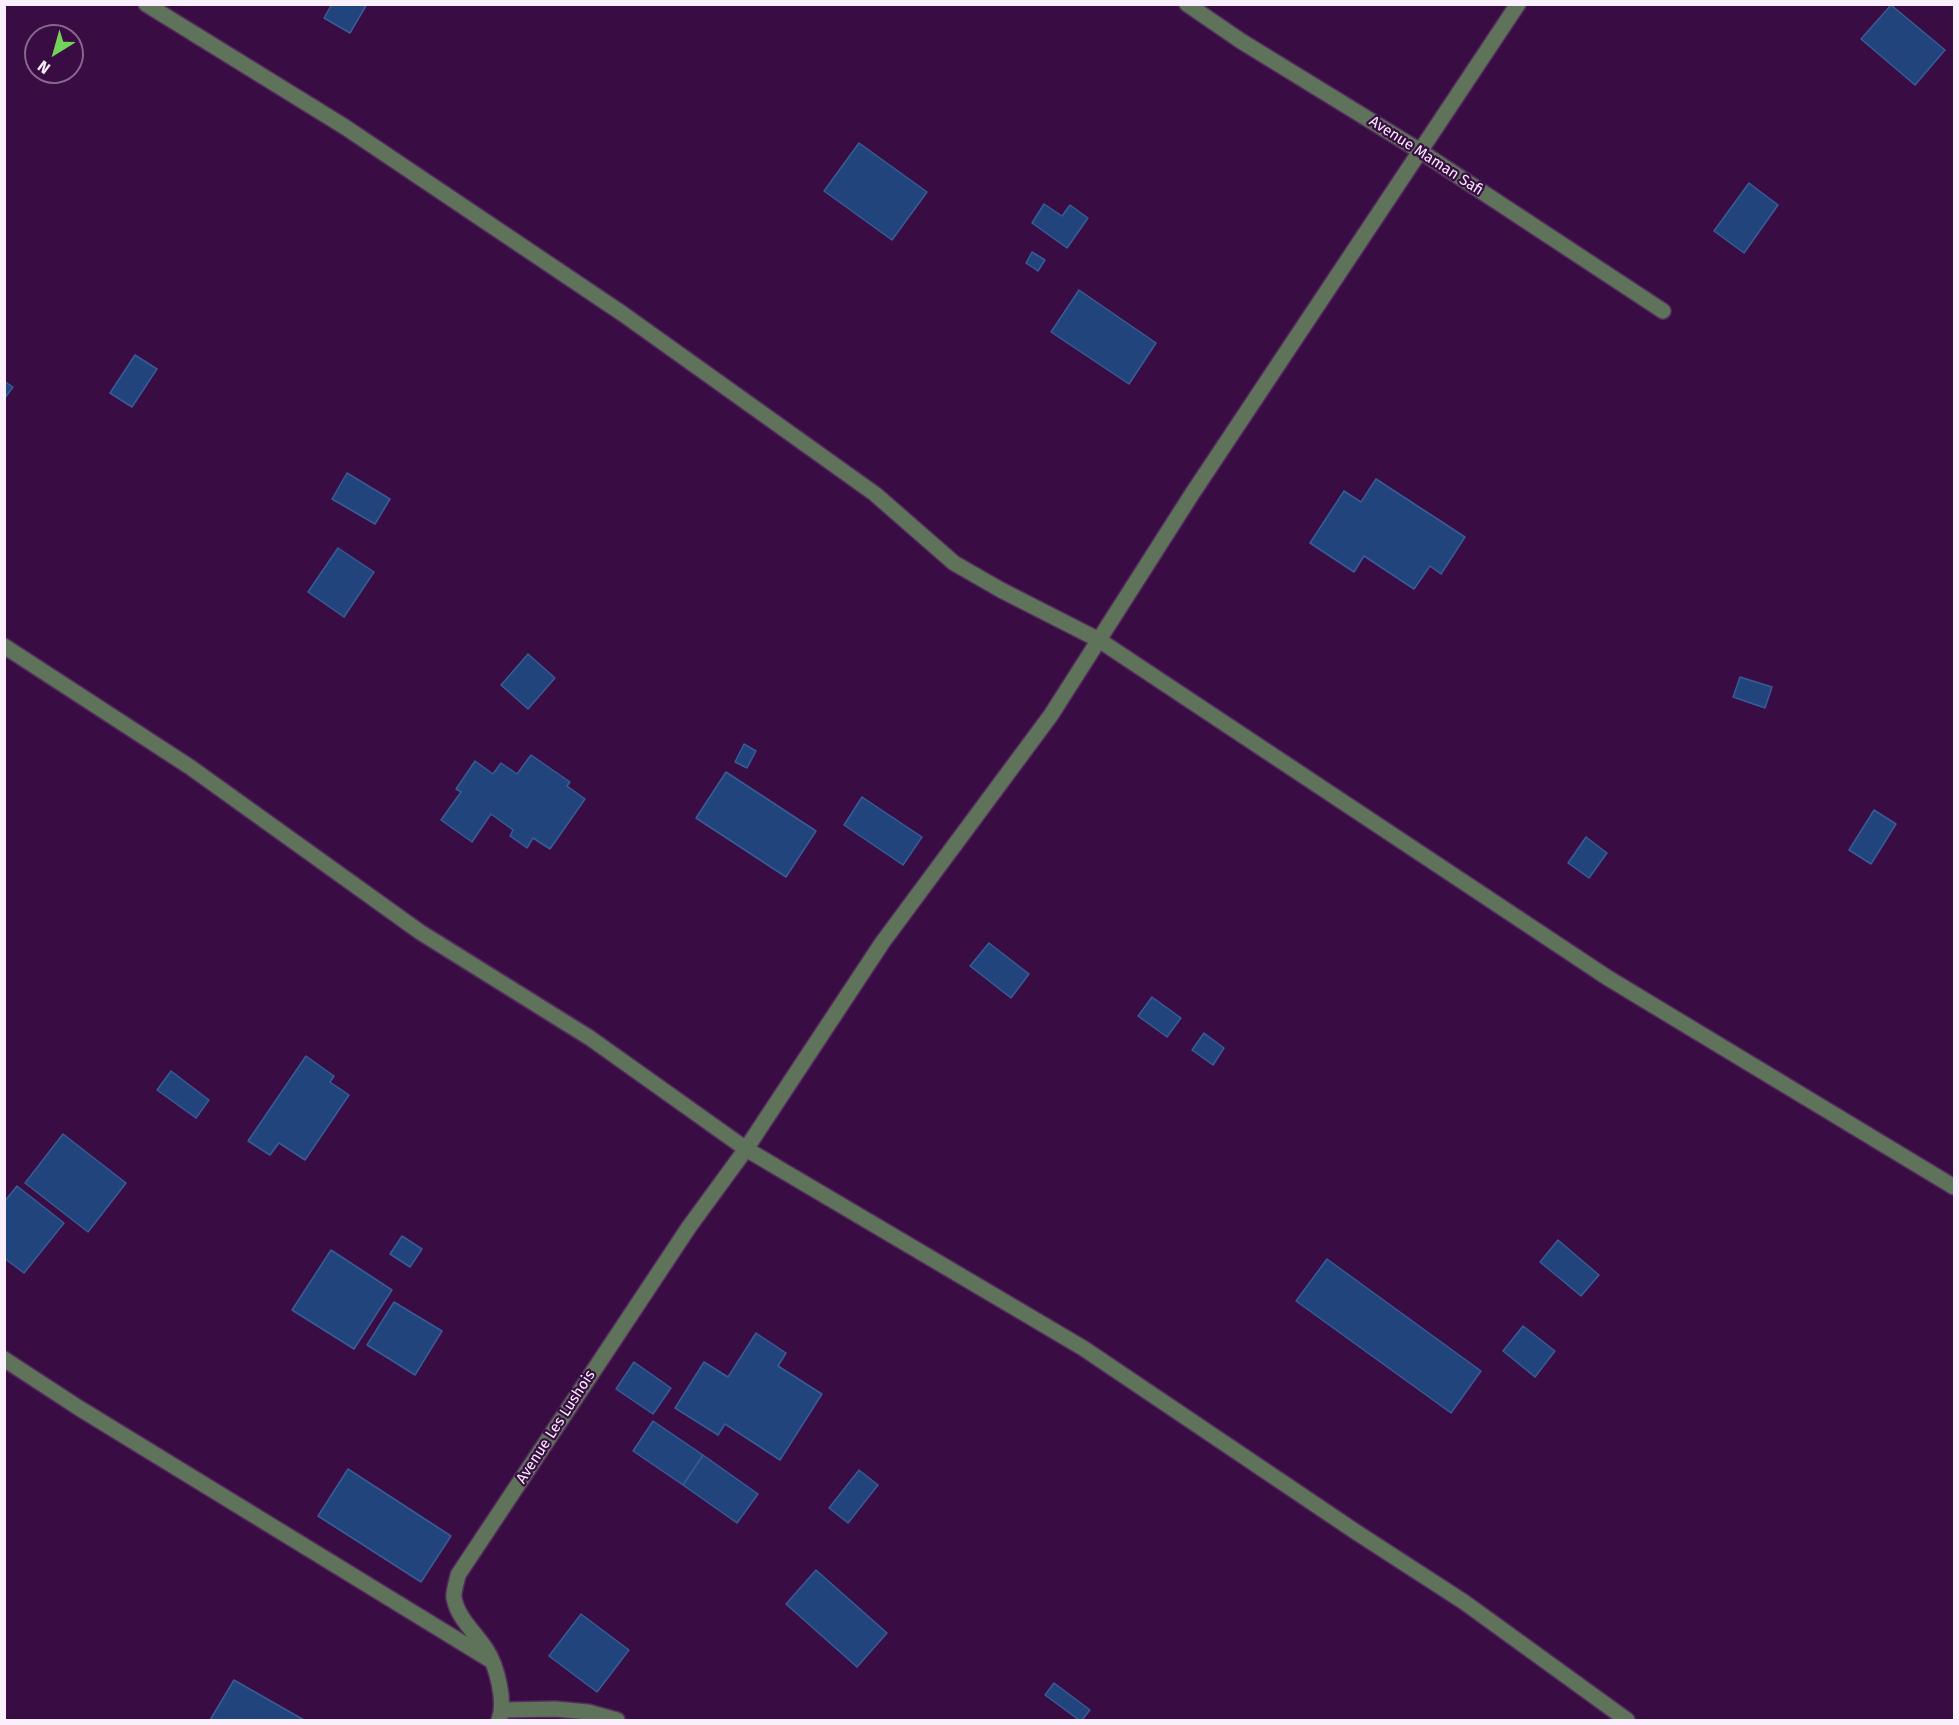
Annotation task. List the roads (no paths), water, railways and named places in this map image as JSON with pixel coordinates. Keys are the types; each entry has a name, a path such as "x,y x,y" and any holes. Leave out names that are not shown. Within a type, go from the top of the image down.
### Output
{"street":[{"path":"146,4 345,127 623,314 875,494 954,563 1000,590 1099,640 1608,978 1954,1187"},
{"name":"Avenue Maman Safi","path":"1187,4 1241,41 1420,151 1663,311"},
{"name":"Avenue Les Lushois","path":"501,1715 499,1682 488,1650 461,1617 454,1596 458,1575 689,1227 746,1149 882,944 1051,715 1199,484 1518,4"},
{"path":"4,646 190,767 420,932 590,1038 746,1149 1083,1348 1464,1602 1627,1720"},
{"path":"4,1359 79,1408 492,1661"},
{"path":"501,1715 555,1710 588,1712 617,1720"}]}
